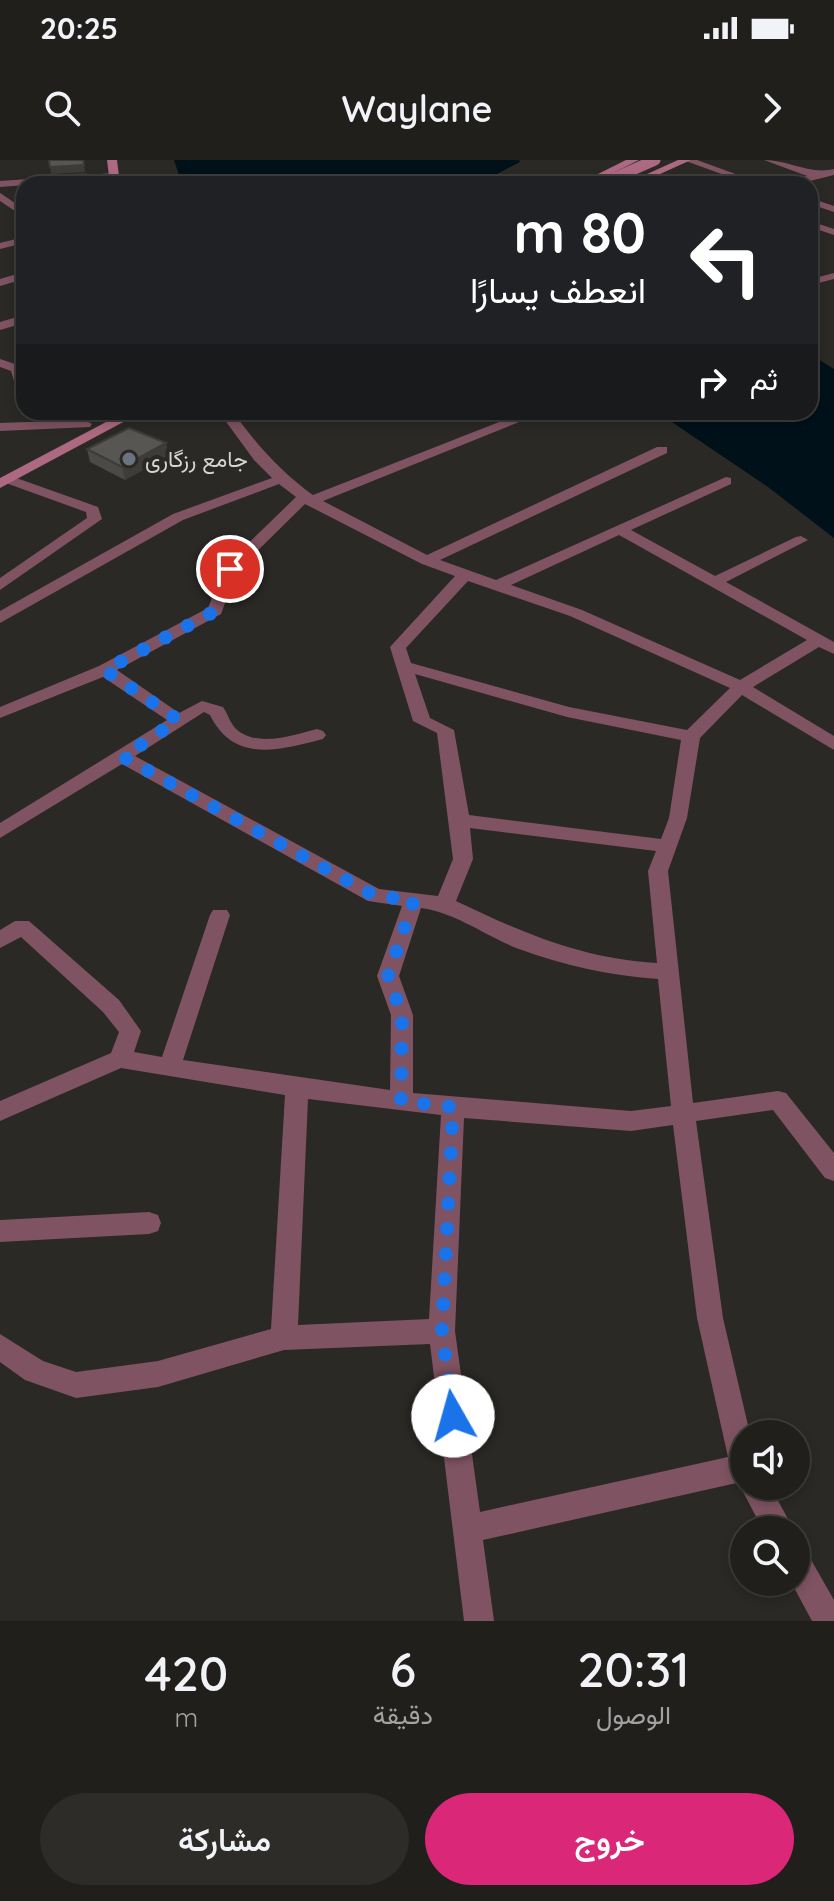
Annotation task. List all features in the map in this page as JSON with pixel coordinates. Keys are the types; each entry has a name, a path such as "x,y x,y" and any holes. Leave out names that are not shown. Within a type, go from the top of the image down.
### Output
{"main road":[{"path":"599,176 634,160"},
{"path":"619,176 655,160"},
{"path":"632,176 667,160"},
{"path":"651,176 687,160"},
{"path":"601,164 614,168"},
{"path":"3,478 92,420"},
{"path":"3,478 118,420"}],"street":[{"path":"687,160 734,176"},
{"path":"769,160 815,175"},
{"path":"812,176 834,172"},
{"path":"232,420 259,457 308,499 427,561 599,623 741,687 834,744"},
{"path":"0,713 105,670 215,611 230,569 308,499 516,420"},
{"path":"0,427 85,424"},
{"path":"427,561 662,450"},
{"path":"0,585 95,519 93,510 3,478"},
{"path":"0,618 171,520 281,479"},
{"path":"496,586 726,481"},
{"path":"619,529 827,644"},
{"path":"717,581 801,540"},
{"path":"445,904 463,859 460,820 445,730 422,721 398,647 464,576"},
{"path":"733,1420 710,1318 683,1115 658,871 678,818 691,736 741,687 827,644"},
{"path":"405,666 567,712 691,736"},
{"path":"105,670 178,720"},
{"path":"0,832 202,706 211,706 230,734 245,741 268,745 317,735"},
{"path":"123,757 375,896 445,904 525,943 621,969 668,972"},
{"path":"460,820 666,846"},
{"path":"401,1101 402,1015 388,976 414,900"},
{"path":"170,1067 220,915"},
{"path":"0,940 22,926 111,1006 130,1031 120,1059"},
{"path":"0,1111 120,1059 297,1088 401,1101 631,1121 778,1100 834,1171"},
{"path":"284,1338 297,1088"},
{"path":"453,1107 442,1331 479,1621"},
{"path":"0,1231 149,1223"},
{"path":"0,1346 35,1371 76,1385 158,1374 284,1338 442,1331"},
{"path":"467,1529 730,1470"},
{"path":"810,1586 829,1621"}],"shaded area":[{"path":"174,160 520,162 495,176 179,176"},
{"path":"818,359 834,369 834,538 768,487 669,420 818,420"}],"building":[{"path":"49,160 83,160 84,165 50,167"},
{"path":"129,428 166,443 122,467 87,449"}],"place":[{"name":"جامع رزگاری","path":"129,459"}],"route":[{"path":"230,569 215,611 105,670 178,720 123,757 375,896 414,900 388,976 402,1015 401,1101 453,1107 442,1331 453,1416"}]}
